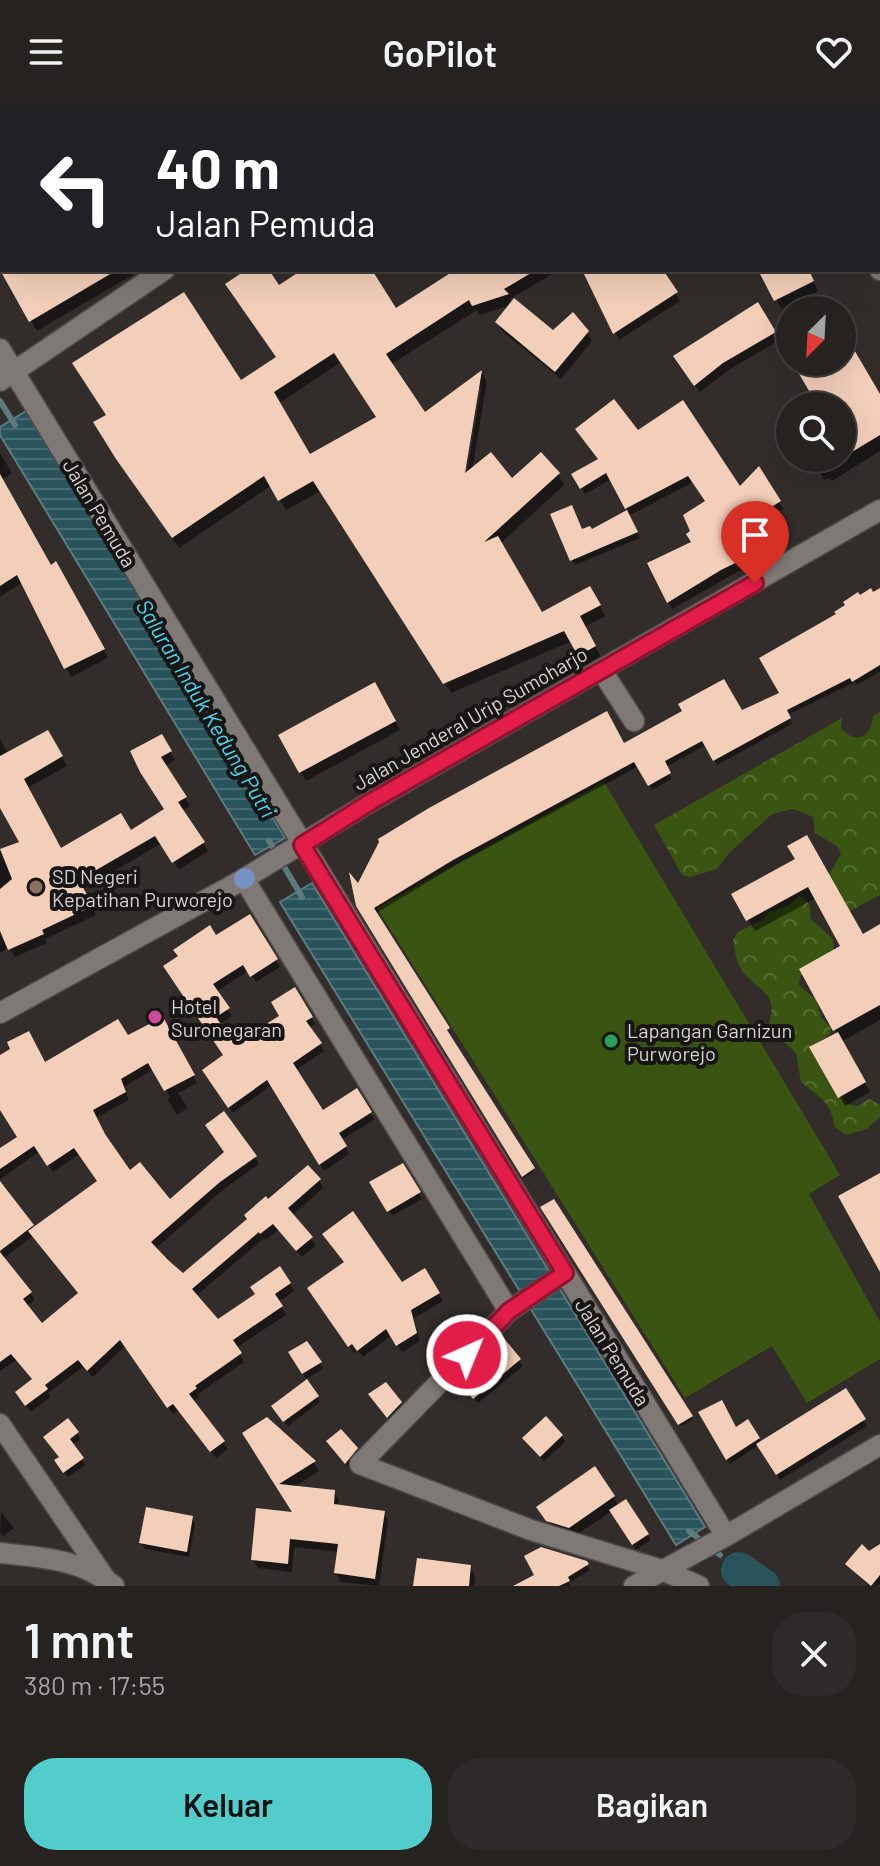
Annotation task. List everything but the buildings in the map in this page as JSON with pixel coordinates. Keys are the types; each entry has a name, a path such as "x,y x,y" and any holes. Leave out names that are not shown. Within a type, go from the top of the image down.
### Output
{"street":[{"path":"7,377 161,272"},
{"name":"Jalan Pemuda","path":"0,349 7,377 720,1539"},
{"name":"Jalan Jenderal Urip Sumoharjo","path":"0,1013 245,878 372,801 880,510"},
{"path":"602,671 634,721"},
{"path":"245,878 515,1307"},
{"path":"560,1276 515,1307 360,1464 531,1530 672,1565 699,1586"},
{"path":"0,1424 110,1583"},
{"path":"634,1586 880,1445"},
{"path":"0,1553 57,1559 84,1568 110,1583"}],"green space":[{"path":"880,712 880,895 850,911 828,876 841,854 838,847 815,833 813,817 793,809 772,814 729,853 717,869 690,877 682,875 654,825 842,718 841,728 846,733 862,737 870,730 873,716"},
{"name":"Lapangan Garnizun Purworejo","path":"604,782 840,1175 809,1194 880,1322 880,1359 807,1403 772,1346 685,1398 377,908"},
{"path":"799,896 808,902 810,918 832,938 834,947 831,954 800,976 799,985 816,1000 821,1017 831,1028 830,1034 820,1041 845,1104 858,1106 869,1099 880,1105 880,1117 867,1129 846,1135 834,1126 831,1111 823,1101 801,1082 796,1053 768,1028 770,1000 743,972 735,952 733,940 738,932 761,921 770,912 788,906"}],"water":[{"path":"28,410 285,838 255,855 0,435 0,427"},
{"path":"312,883 705,1527 676,1545 280,902"}],"waterway":[{"name":"Saluran Induk Kedung Putri","path":"0,401 15,425"},
{"name":"Saluran Induk Kedung Putri","path":"269,841 302,897"},
{"name":"Saluran Induk Kedung Putri","path":"689,1531 720,1555"},
{"path":"739,1570 762,1586"}],"place":[{"name":"SD Negeri Kepatihan Purworejo","path":"36,887"},
{"name":"Hotel Suronegaran","path":"155,1017"},
{"name":"Lapangan Garnizun Purworejo","path":"611,1041"}],"route":[{"path":"467,1355 509,1311 565,1273 302,845 372,801 755,583"}]}
